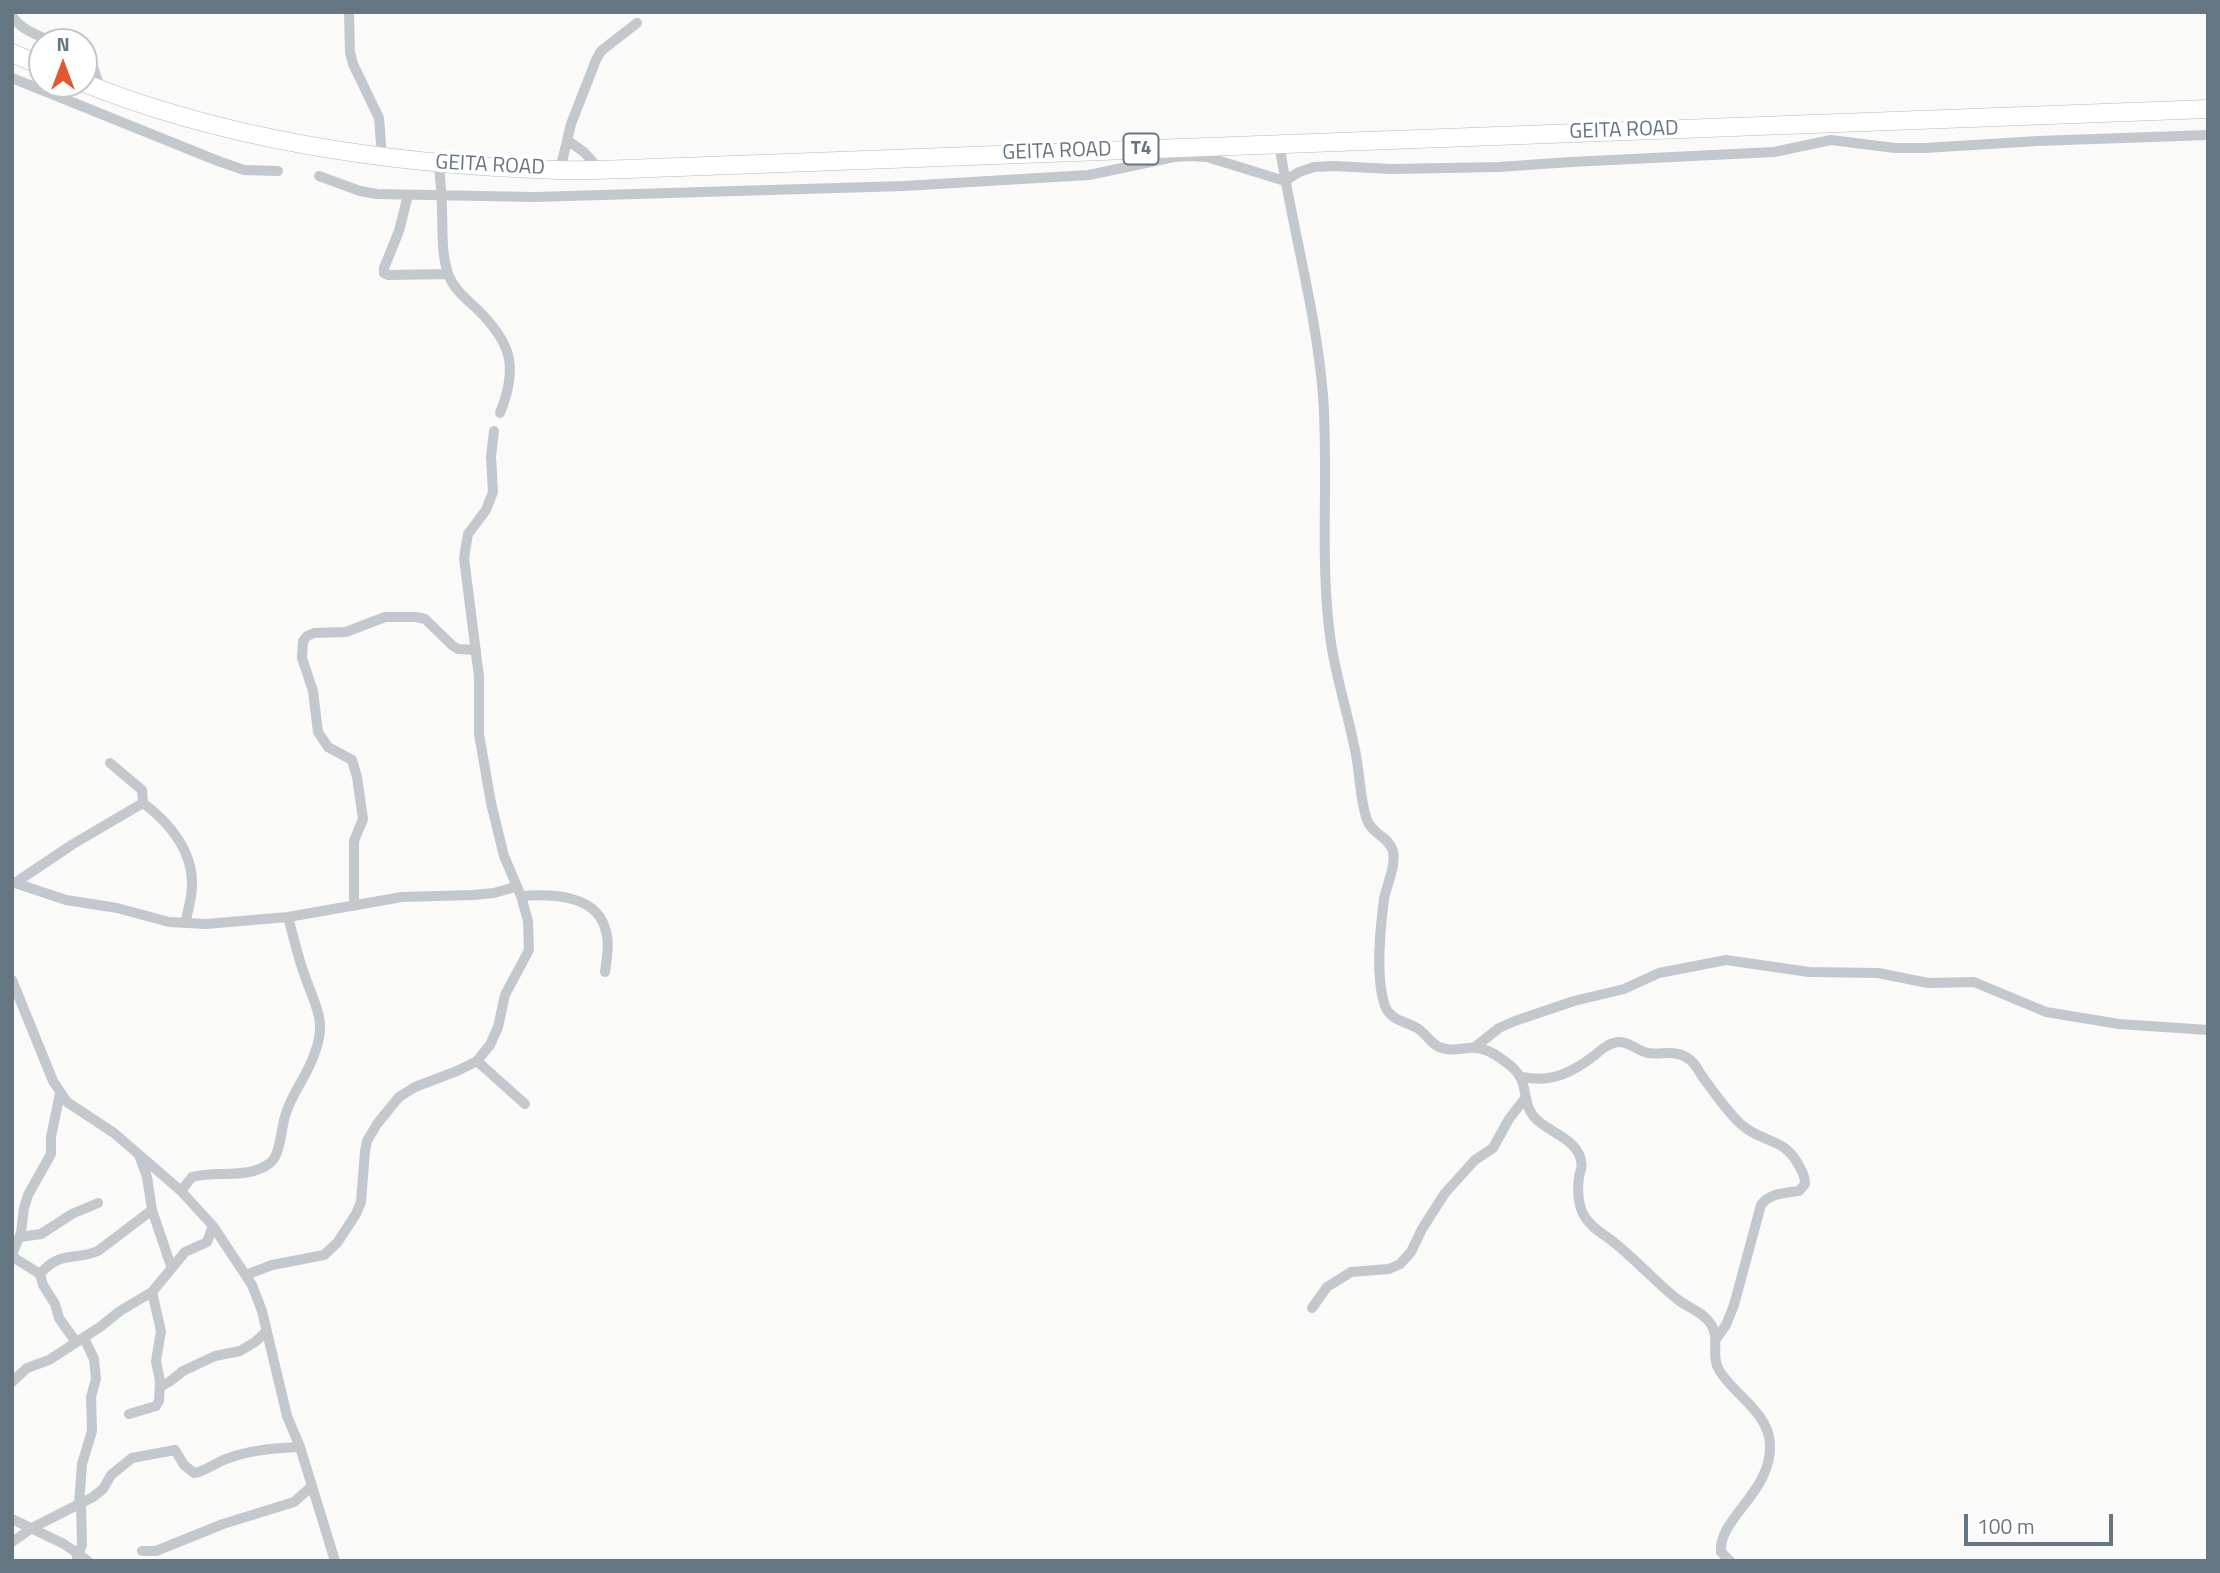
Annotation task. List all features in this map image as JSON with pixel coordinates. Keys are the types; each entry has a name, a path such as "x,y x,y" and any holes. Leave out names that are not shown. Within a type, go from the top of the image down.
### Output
{"highway":[{"name":"GEITA ROAD","path":"98,89 233,130 303,145 439,164 560,170 2208,110"}],"street":[{"path":"349,12 349,51 379,118 382,157"},
{"path":"12,16 28,30"},
{"path":"560,170 567,140 596,60 601,51 637,23"},
{"path":"12,78 218,161 244,170 278,171"},
{"path":"319,176 360,191 408,195 535,197 904,186 1089,175 1190,156 1207,157 1285,181 1306,170 1334,166 1391,169 1499,167 1773,152 1831,140 1915,148 2208,135"},
{"path":"567,140 599,169"},
{"path":"1279,143 1322,385 1326,559 1332,648 1356,755 1365,814 1372,830 1388,841 1393,856 1381,930 1380,966 1387,1011 1392,1017 1420,1030 1437,1047 1475,1047 1490,1051 1513,1068 1522,1077 1529,1108 1536,1119 1564,1138 1580,1155 1582,1167 1578,1182 1584,1216 1680,1302 1706,1317 1713,1326 1717,1368 1766,1425 1770,1441 1764,1477 1721,1537 1721,1552 1730,1561"},
{"path":"439,164 443,253 448,274 461,294 492,324 508,347 511,372 500,413"},
{"path":"408,195 403,218 385,262 384,273 448,274"},
{"path":"246,1275 271,1265 328,1252 356,1214 361,1202 367,1141 386,1111 398,1097 415,1087 477,1061 490,1045 498,1027 505,995 529,950 528,921 504,856 479,734 479,677 466,583 465,546 468,534 486,510 493,492 491,457 494,431"},
{"path":"354,906 354,841 363,819 358,777 352,760 328,747 318,732 313,691 302,658 303,641 314,633 346,632 385,617 406,616 425,619 458,649 476,650"},
{"path":"110,763 142,790 143,803 171,827 180,843 192,881 185,923"},
{"path":"14,882 143,803"},
{"path":"14,882 66,900 117,908 152,919 206,925 288,917 402,897 518,892 549,895 585,903 595,910 606,930 606,972"},
{"path":"181,1191 192,1177 236,1174 260,1168 272,1162 277,1154 286,1111 295,1089 314,1058 322,1027 288,917"},
{"path":"1475,1047 1499,1028 1515,1021 1574,1001 1624,989 1659,973 1727,960 1808,972 1878,973 1928,983 1974,982 2046,1012 2119,1024 2208,1030"},
{"path":"12,980 52,1081 60,1093 74,1106 114,1133 181,1191 213,1226 246,1275 260,1302 282,1402 300,1447 335,1561"},
{"path":"1522,1077 1544,1080 1561,1076 1615,1042 1623,1042 1646,1052 1684,1056 1695,1064 1742,1125 1749,1131 1785,1146 1795,1159 1804,1175 1805,1184 1799,1191 1773,1195 1761,1205 1734,1305 1727,1325 1716,1339"},
{"path":"477,1061 525,1104"},
{"path":"12,1518 81,1559 82,1464 92,1431 91,1397 96,1379 94,1359 59,1318 40,1274 13,1257 28,1195 51,1154 51,1137 60,1093"},
{"path":"1312,1308 1327,1287 1352,1272 1389,1269 1401,1264 1411,1252 1445,1193 1475,1160 1493,1148 1509,1119 1526,1097"},
{"path":"138,1153 147,1177 152,1210 171,1266"},
{"path":"17,1239 41,1234 72,1214 98,1203"},
{"path":"40,1274 59,1259 89,1255 98,1251 152,1210"},
{"path":"12,1382 27,1368 45,1363 152,1292 185,1252 205,1244 211,1236 213,1226"},
{"path":"129,1414 156,1406 159,1401 156,1361 161,1331 152,1292"},
{"path":"160,1387 183,1371 215,1356 240,1351 267,1331"},
{"path":"12,1542 103,1489 111,1475 139,1455 175,1450 184,1465 194,1473 251,1451 300,1447"},
{"path":"142,1551 156,1551 223,1524 294,1503 312,1486"}]}
